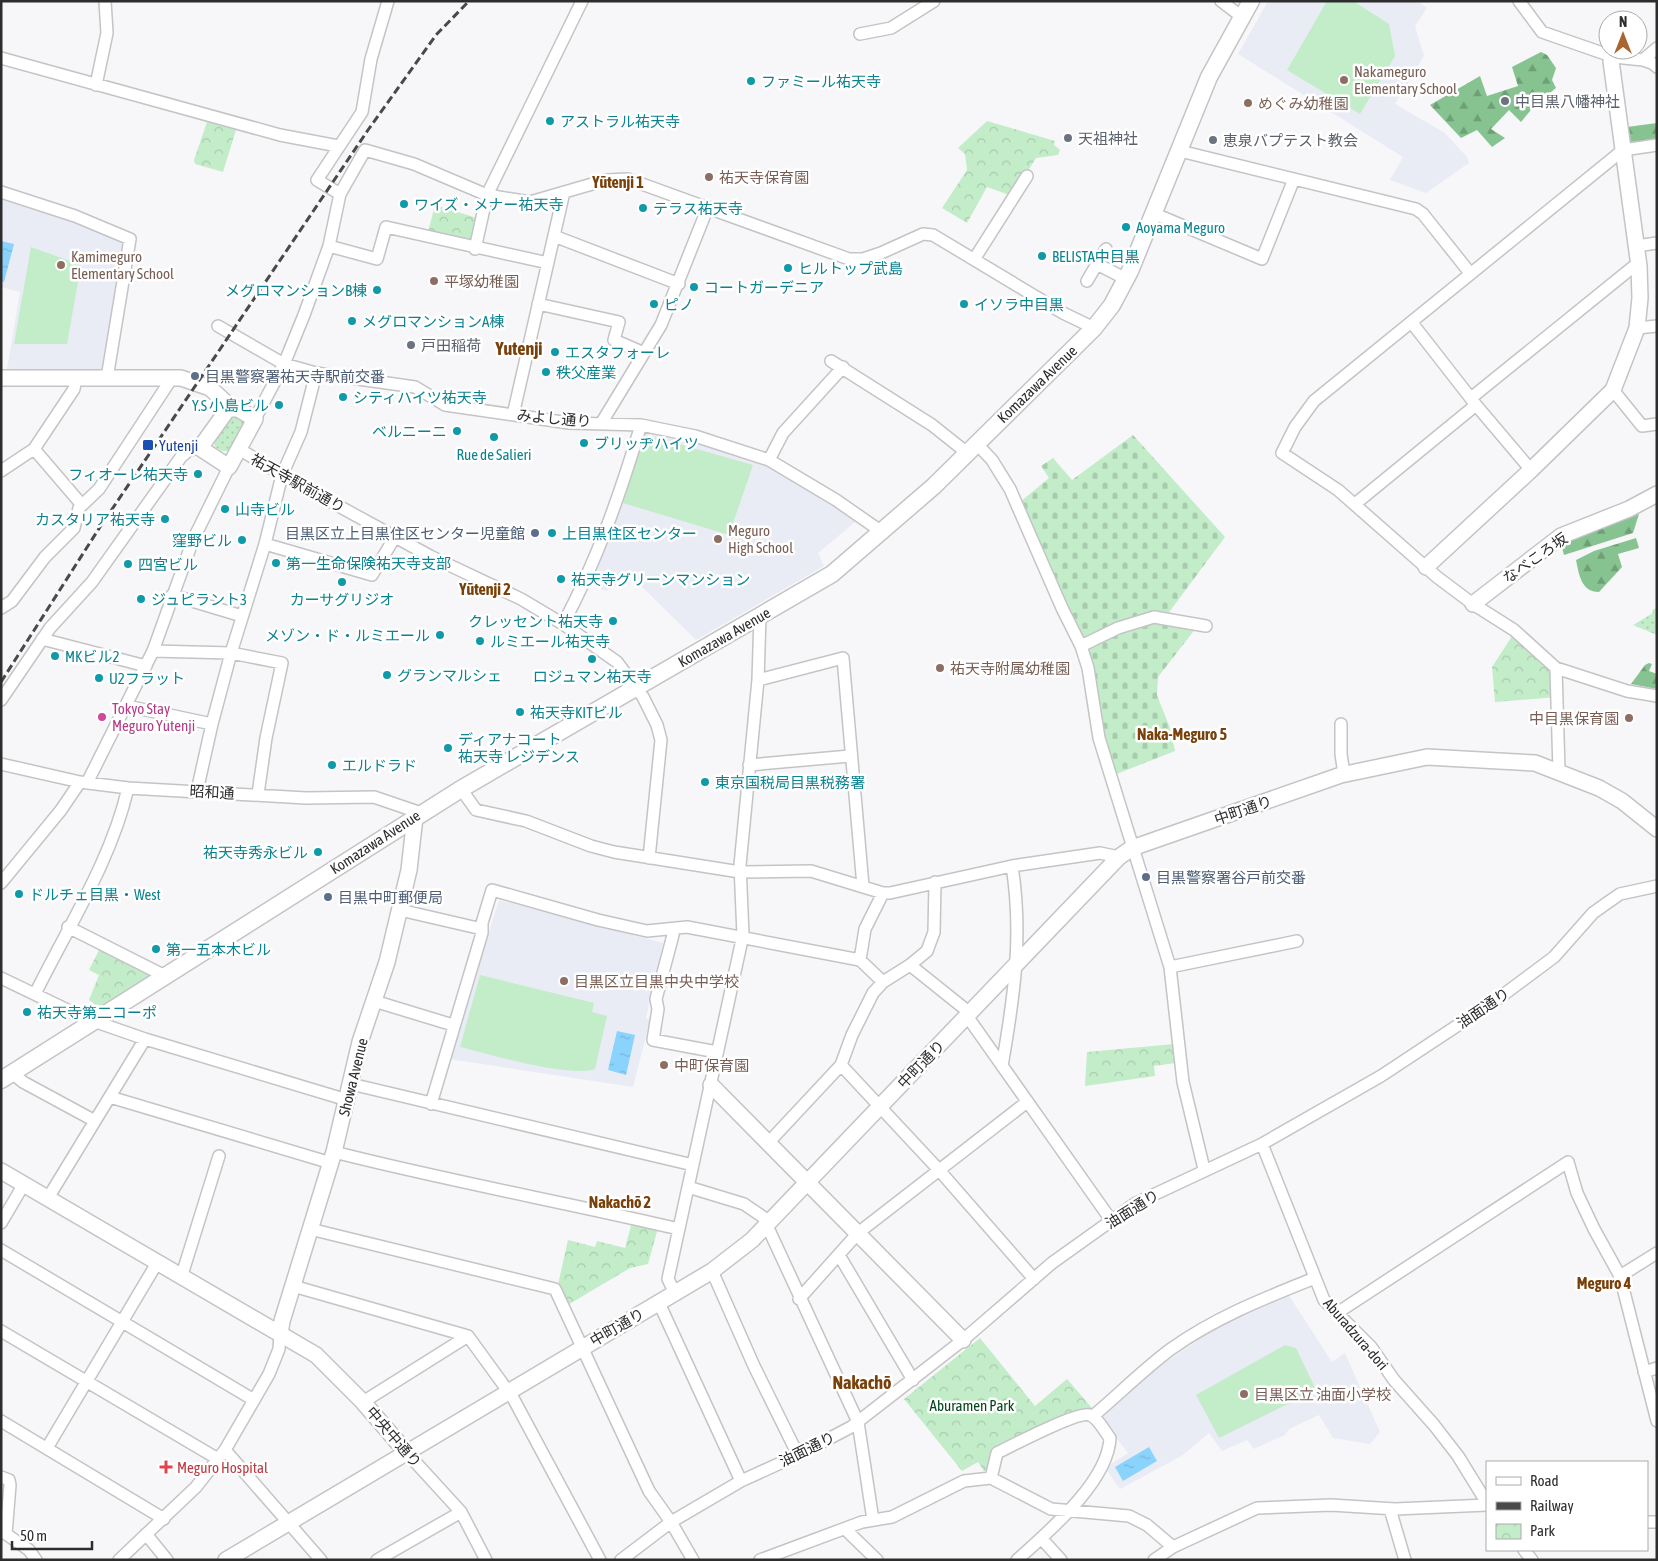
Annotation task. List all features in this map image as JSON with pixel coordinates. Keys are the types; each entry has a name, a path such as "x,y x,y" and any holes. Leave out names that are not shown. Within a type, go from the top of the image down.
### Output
{"main road":[{"name":"Komazawa Avenue","path":"7,1076 418,815 832,574 882,532 934,486 1094,328 1112,305 1126,280 1155,214 1209,77 1250,1"}],"street":[{"path":"340,194 317,180 362,112 371,59 388,1"},
{"path":"475,248 487,195 582,1"},
{"path":"860,34 891,28 934,1"},
{"path":"1221,1 1242,17"},
{"path":"1519,1 1542,32 1598,51"},
{"path":"96,85 107,34 102,4"},
{"path":"4,59 280,135 338,146"},
{"path":"1426,567 1531,470 1613,390 1637,328 1640,298 1639,266 1612,60"},
{"path":"1657,145 1623,150 1314,401 1294,427 1282,453 1356,504 1426,567 1473,604 1514,630 1556,668 1628,691 1657,696"},
{"path":"228,409 238,409 255,419 284,364 329,246 340,194 365,150 405,161 487,195 530,202 606,180 628,179 849,259 862,259 881,253 923,234 933,235 975,258 1036,298 1094,328"},
{"path":"1180,151 1416,209 1423,214 1470,273"},
{"path":"975,258 1027,176"},
{"path":"1155,214 1262,258 1294,178"},
{"path":"1,192 75,216 130,239 107,378"},
{"path":"513,415 564,192"},
{"path":"602,422 661,325 708,208"},
{"path":"329,246 377,260 386,228 548,263"},
{"path":"554,236 679,284"},
{"path":"1636,246 1657,243"},
{"path":"1087,281 1106,250"},
{"path":"1097,264 1126,280"},
{"path":"1356,504 1633,268 1639,266"},
{"path":"538,304 619,322 614,340 644,353"},
{"path":"1412,323 1474,402 1531,470"},
{"name":"みよし通り","path":"218,326 284,364 316,373 415,387 446,405 569,423 602,422 641,425 695,436 769,460 836,500 882,532"},
{"path":"1637,328 1657,326"},
{"path":"831,361 932,425 992,460 1010,489 1062,608 1081,646 1088,668 1099,738 1170,967 1183,1082 1204,1169"},
{"path":"769,460 783,433 843,367"},
{"path":"197,791 231,653 265,544 282,475 301,432 316,373"},
{"path":"1,378 186,379 210,388 224,401 228,409"},
{"path":"1,471 34,449 74,389 76,378"},
{"path":"1,608 12,601 44,557 74,528 79,508 99,489 168,384 168,378"},
{"path":"1613,390 1642,426 1657,424"},
{"path":"1,700 50,628 92,582 181,457 189,450 200,448 228,409"},
{"name":"祐天寺駅前通り","path":"200,448 229,467 255,419"},
{"path":"563,624 587,580 606,525 616,507 641,425"},
{"path":"34,449 82,504"},
{"name":"祐天寺駅前通り","path":"238,449 450,567 521,599 563,624 617,662 637,688 650,710 661,740 650,858"},
{"path":"1,883 83,782 127,706 153,651 193,540 229,467"},
{"name":"なべころ坂","path":"1473,604 1561,536 1630,509 1657,494"},
{"path":"265,544 372,575 394,537"},
{"path":"172,595 242,616"},
{"path":"675,1293 668,1280 742,938 740,872 758,680 760,616"},
{"path":"1081,646 1118,628 1154,617 1206,626"},
{"path":"42,639 146,666"},
{"path":"153,651 231,653 282,663 266,738 258,794"},
{"path":"758,680 842,658 863,886"},
{"path":"1556,668 1560,771"},
{"path":"127,706 212,724"},
{"path":"1341,724 1341,754 1344,774"},
{"path":"749,765 850,756"},
{"name":"中町通り","path":"226,1560 510,1392 581,1347 712,1271 766,1227 1119,857 1132,848 1344,774 1427,757 1535,762 1599,788 1622,802 1657,829"},
{"name":"昭和通","path":"1,764 83,782 128,788 306,798 374,797 418,815"},
{"path":"35,994 68,927 102,865 121,818 128,788"},
{"path":"461,789 476,810 526,821 591,846 650,858 740,872 811,872 890,893 1012,866 1100,853 1119,857"},
{"name":"Showa Avenue","path":"280,1334 282,1321 348,1100 360,1042 374,1001 400,910 418,815"},
{"path":"1002,1066 1018,963 1018,907 1012,866"},
{"path":"769,1142 841,1065 865,1006 882,982 910,966 926,951 932,940 935,882"},
{"name":"油面通り","path":"621,1560 671,1522 741,1481 798,1455 858,1422 963,1340 1034,1279 1136,1202 1204,1169 1262,1144 1381,1076 1499,998 1554,957 1593,913 1620,894 1657,886"},
{"path":"431,1104 492,890 639,929 655,931 687,927 860,960 882,982"},
{"path":"860,960 865,929 883,892"},
{"path":"400,910 482,929"},
{"path":"68,927 165,976"},
{"path":"671,929 673,935 656,999 658,1009 653,1040 717,1052"},
{"path":"1170,967 1297,941"},
{"path":"910,966 968,1014 1002,1066 1111,1220"},
{"path":"1,978 93,1021 146,1039 348,1100"},
{"path":"374,1001 453,1026"},
{"path":"48,1198 146,1039"},
{"path":"841,1065 939,1170 1034,1279"},
{"path":"7,1076 23,1082 95,1121"},
{"path":"351,1084 693,1165"},
{"path":"711,1085 963,1340"},
{"path":"110,1097 332,1158 503,1189 679,1229"},
{"path":"799,1299 858,1233 1027,1102"},
{"name":"Aburadzura-dori","path":"1262,1144 1324,1300 1371,1347 1394,1380 1458,1456 1486,1502"},
{"path":"181,1278 219,1156"},
{"path":"1337,1313 1568,1162 1577,1193 1620,1276 1657,1421"},
{"name":"中央中通り","path":"1,1171 181,1278 316,1355 363,1402 461,1512 486,1560"},
{"path":"1,1223 24,1184"},
{"path":"688,1188 744,1204 763,1217 799,1299 858,1422 873,1520"},
{"path":"310,1230 555,1289 649,1491 671,1522 692,1560"},
{"path":"1,1250 254,1400"},
{"path":"1620,1276 1657,1253"},
{"path":"840,1255 913,1380"},
{"path":"47,1448 156,1263"},
{"path":"712,1271 754,1366 798,1455"},
{"path":"1092,1416 1170,1350 1198,1331 1236,1310 1315,1278"},
{"path":"293,1286 468,1336 510,1392 600,1560"},
{"path":"658,1303 741,1481"},
{"path":"1,1331 86,1381 222,1455 289,1522 321,1560"},
{"path":"119,1560 196,1487 222,1455 269,1374 279,1349 280,1334"},
{"path":"363,1402 468,1336"},
{"path":"1644,1372 1657,1368"},
{"path":"991,1478 997,1454 1048,1428 1085,1414 1092,1416 1110,1438 1110,1452 1092,1481 1067,1511 1017,1560"},
{"path":"1,1421 164,1519"},
{"path":"1,1477 9,1480 10,1485 6,1534 29,1550 36,1560"},
{"path":"760,1560 845,1528 892,1517 964,1481 991,1478 1051,1509 1114,1513 1129,1516 1147,1525 1174,1547"},
{"path":"1154,1560 1174,1547 1257,1508 1330,1505 1390,1509 1486,1504"},
{"path":"1390,1509 1405,1560"},
{"path":"377,1560 461,1512"},
{"path":"845,1528 876,1560"},
{"path":"146,1534 167,1560"},
{"path":"1041,1538 1061,1560"}],"shaded area":[{"name":"Nakameguro Elementary School","path":"1268,1 1417,1 1427,8 1415,26 1424,56 1395,104 1445,133 1467,157 1469,163 1426,193 1390,180 1403,157 1238,54"},
{"name":"Kamimeguro Elementary School","path":"1,196 76,219 125,242 103,370 7,369 20,292 1,287"},
{"name":"Meguro High School","path":"651,430 700,441 768,462 860,518 818,553 824,566 696,640 632,577 606,591 587,583 639,437"},
{"name":"目黒区立目黒中央中学校","path":"499,900 663,943 646,1018 650,1020 633,1087 449,1059"},
{"name":"目黒区立 油面小学校","path":"1288,1294 1332,1362 1345,1353 1380,1432 1370,1444 1333,1438 1319,1415 1289,1429 1285,1435 1254,1449 1247,1440 1222,1451 1209,1433 1183,1455 1120,1489 1105,1468 1128,1453 1100,1417 1101,1414 1150,1373 1238,1313"}],"green space":[{"path":"1327,1 1353,1 1389,24 1395,56 1360,114 1287,70"},
{"path":"1541,52 1547,55 1556,68 1552,80 1556,88 1535,105 1521,122 1509,110 1491,129 1505,138 1492,147 1477,130 1461,138 1430,105 1480,76 1487,96 1518,86 1512,67"},
{"path":"987,121 1055,141 1054,145 1060,150 1058,155 1036,158 1012,196 987,187 967,223 942,208 967,170 965,154 958,148"},
{"path":"207,122 236,130 223,172 195,164 194,160"},
{"path":"1657,123 1657,140 1629,142 1627,127"},
{"path":"435,205 477,218 472,243 428,232"},
{"path":"31,247 81,265 67,344 14,344"},
{"path":"234,415 242,419 244,426 230,451 222,451 215,447 214,441 227,419"},
{"path":"1133,435 1225,537 1167,615 1086,639 1082,638 1056,587 1020,502 1049,478 1041,466 1053,458 1072,480"},
{"path":"651,436 753,465 729,535 623,503 643,441"},
{"path":"1639,514 1633,533 1564,555 1562,548 1568,542"},
{"path":"1636,538 1639,548 1618,554 1622,567 1599,592 1588,589 1585,586 1576,560 1594,551"},
{"path":"1657,608 1657,635 1633,625 1653,613 1652,610"},
{"path":"1154,621 1196,628 1158,677 1157,695 1170,728 1175,751 1114,775 1099,728 1087,652 1089,646 1121,631"},
{"path":"1514,633 1556,668 1557,697 1495,702 1492,667"},
{"path":"1652,664 1649,671 1657,674 1657,689 1631,684 1645,665"},
{"path":"100,948 155,975 100,1008 89,1000 99,975 89,970"},
{"path":"480,975 594,1003 592,1012 607,1016 595,1069 583,1071 549,1068 460,1047"},
{"path":"1174,1044 1175,1063 1154,1066 1155,1076 1085,1086 1087,1052"},
{"path":"632,1222 658,1228 648,1264 630,1268 566,1306 557,1289 568,1240 595,1247 597,1241 625,1248"},
{"name":"Aburamen Park","path":"980,1338 1035,1406 1067,1379 1092,1408 1001,1445 990,1469 984,1471 978,1462 962,1471 904,1399"},
{"path":"1285,1345 1296,1348 1316,1390 1219,1438 1196,1395"}],"water":[{"path":"1,241 14,244 4,282 1,281"},
{"path":"617,1031 635,1035 626,1075 608,1070"},
{"path":"1149,1447 1157,1461 1123,1481 1115,1467"}],"railway":[{"path":"1,682 100,527 368,130 436,35 469,1"}],"place":[{"name":"Nakameguro Elementary School","path":"1344,80"},
{"name":"ファミール祐天寺","path":"751,81"},
{"name":"中目黒八幡神社","path":"1505,101"},
{"name":"めぐみ幼稚園","path":"1248,103"},
{"name":"アストラル祐天寺","path":"550,121"},
{"name":"天祖神社","path":"1068,138"},
{"name":"恵泉バプテスト教会","path":"1213,140"},
{"name":"祐天寺保育園","path":"709,177"},
{"name":"ワイズ・メナー祐天寺","path":"404,204"},
{"name":"テラス祐天寺","path":"643,208"},
{"name":"Aoyama Meguro","path":"1126,227"},
{"name":"BELISTA中目黒","path":"1042,256"},
{"name":"Kamimeguro Elementary School","path":"61,265"},
{"name":"ヒルトップ武島","path":"788,268"},
{"name":"平塚幼稚園","path":"434,281"},
{"name":"コートガーデニア","path":"694,287"},
{"name":"メグロマンションB棟","path":"377,290"},
{"name":"ピノ","path":"654,304"},
{"name":"イソラ中目黒","path":"964,304"},
{"name":"メグロマンションA棟","path":"352,321"},
{"name":"戸田稲荷","path":"411,345"},
{"name":"エスタフォーレ","path":"555,352"},
{"name":"秩父産業","path":"546,372"},
{"name":"目黒警察署祐天寺駅前交番","path":"195,376"},
{"name":"シティハイツ祐天寺","path":"343,397"},
{"name":"Y.S 小島ビル","path":"279,405"},
{"name":"ベルニーニ","path":"457,431"},
{"name":"Rue de Salieri","path":"494,437"},
{"name":"ブリッヂハイツ","path":"584,443"},
{"name":"Yutenji","path":"148,445"},
{"name":"フィオーレ祐天寺","path":"198,474"},
{"name":"山寺ビル","path":"225,509"},
{"name":"カスタリア祐天寺","path":"165,519"},
{"name":"目黒区立上目黒住区センター児童館","path":"535,533"},
{"name":"上目黒住区センター","path":"552,533"},
{"name":"Meguro High School","path":"718,539"},
{"name":"窪野ビル","path":"242,540"},
{"name":"第一生命保険祐天寺支部","path":"276,563"},
{"name":"四宮ビル","path":"128,564"},
{"name":"祐天寺グリーンマンション","path":"561,579"},
{"name":"カーサグリジオ","path":"342,582"},
{"name":"ジュピラント3","path":"141,599"},
{"name":"クレッセント祐天寺","path":"613,621"},
{"name":"メゾン・ド・ルミエール","path":"440,635"},
{"name":"ルミエール祐天寺","path":"480,641"},
{"name":"MKビル2","path":"55,656"},
{"name":"ロジュマン祐天寺","path":"592,659"},
{"name":"祐天寺附属幼稚園","path":"940,668"},
{"name":"グランマルシェ","path":"387,675"},
{"name":"U2フラット","path":"99,678"},
{"name":"祐天寺KITビル","path":"520,712"},
{"name":"Tokyo Stay Meguro Yutenji","path":"102,717"},
{"name":"中目黒保育園","path":"1629,718"},
{"name":"ディアナコート 祐天寺 レジデンス","path":"448,748"},
{"name":"エルドラド","path":"332,765"},
{"name":"東京国税局目黒税務署","path":"705,782"},
{"name":"祐天寺秀永ビル","path":"318,852"},
{"name":"目黒警察署谷戸前交番","path":"1146,877"},
{"name":"ドルチェ目黒・West","path":"19,894"},
{"name":"目黒中町郵便局","path":"328,897"},
{"name":"第一五本木ビル","path":"156,949"},
{"name":"目黒区立目黒中央中学校","path":"564,981"},
{"name":"祐天寺第二コーポ","path":"27,1012"},
{"name":"中町保育園","path":"664,1065"},
{"name":"目黒区立 油面小学校","path":"1244,1394"},
{"name":"Meguro Hospital","path":"166,1467"}],"district":[{"name":"Yūtenji 1","path":"618,182"},
{"name":"Yutenji","path":"519,348"},
{"name":"Yūtenji 2","path":"485,589"},
{"name":"Naka-Meguro 5","path":"1182,734"},
{"name":"Nakachō 2","path":"620,1202"},
{"name":"Meguro 4","path":"1604,1283"},
{"name":"Nakachō","path":"862,1382"}]}
